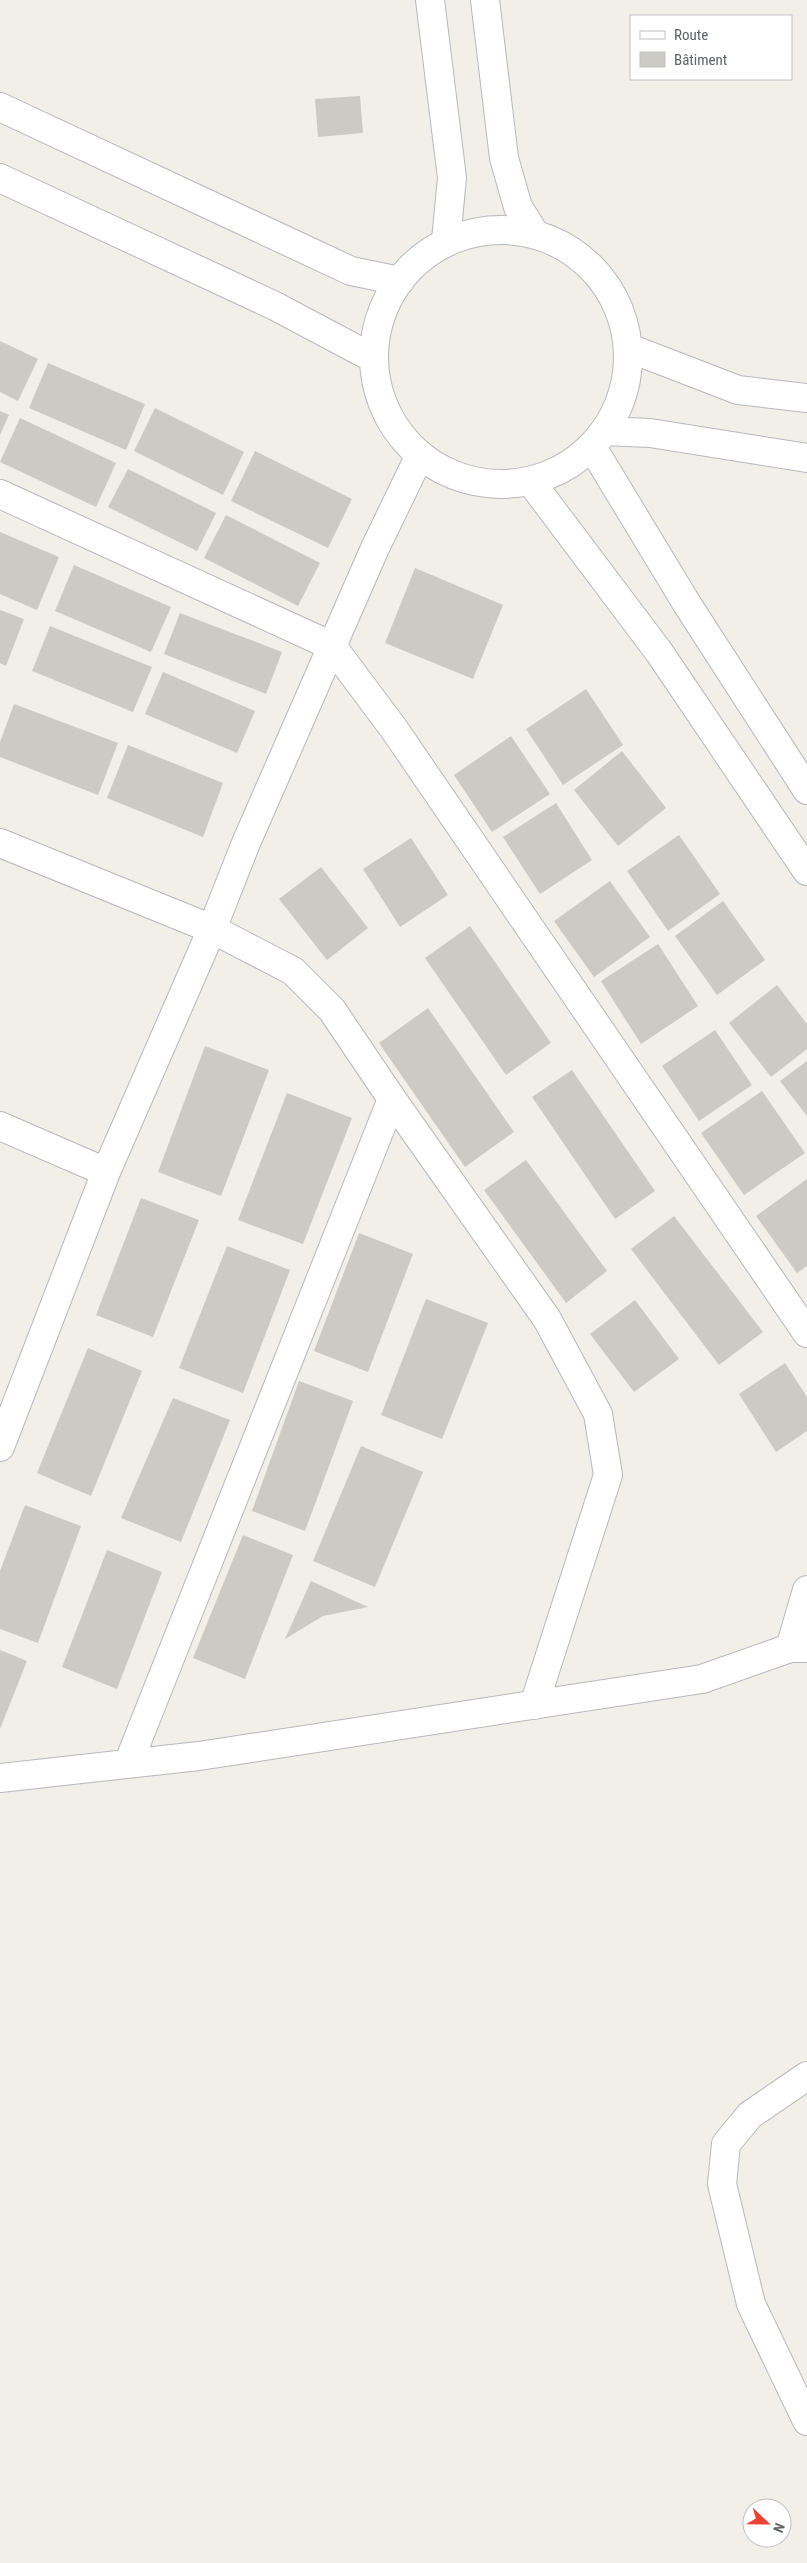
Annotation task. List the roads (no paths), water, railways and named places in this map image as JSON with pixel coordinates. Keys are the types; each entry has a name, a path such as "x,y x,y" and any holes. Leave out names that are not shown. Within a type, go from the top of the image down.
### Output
{"street":[{"path":"430,0 452,178 446,240"},
{"path":"485,0 504,158 518,207 534,234"},
{"path":"0,107 351,271 400,281"},
{"path":"0,178 275,306 371,357"},
{"path":"491,227 534,234 570,249 600,275 620,309 628,348 613,420 598,439 564,468 531,482 492,485 453,476 420,455 394,426 378,389 371,357 382,313 400,281 426,254 446,240 491,227"},
{"path":"628,348 738,390 807,398"},
{"path":"598,439 650,433 807,458"},
{"path":"598,439 687,604 807,790"},
{"path":"0,1447 106,1172 332,646 375,548 420,455"},
{"path":"531,482 659,652 807,871"},
{"path":"0,494 332,646 394,729 807,1333"},
{"path":"0,843 212,929 293,971 332,1010 392,1100 547,1319 598,1414 608,1475 534,1704"},
{"path":"128,1764 392,1100"},
{"path":"0,1126 106,1172"},
{"path":"0,1778 199,1756 702,1679 799,1648 807,1590"},
{"path":"807,2076 750,2114 726,2144 722,2184 750,2304 807,2421"}]}
